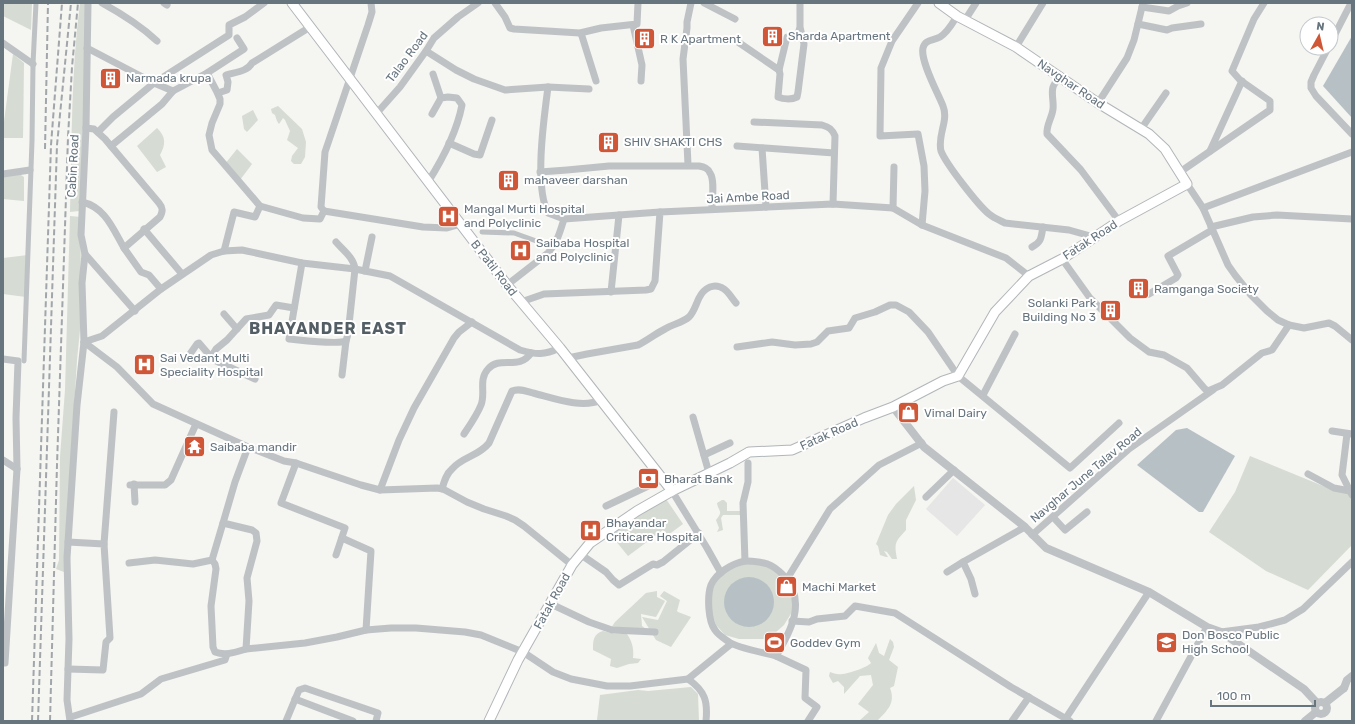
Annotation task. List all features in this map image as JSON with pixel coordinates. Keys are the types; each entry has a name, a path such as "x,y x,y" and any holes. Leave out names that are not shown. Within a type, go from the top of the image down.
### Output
{"main road":[{"name":"B Patil Road","path":"292,3 507,285 560,348 672,491"},
{"name":"Navghar Road","path":"939,3 961,18 1016,47 1098,103 1149,134 1165,149 1187,184"},
{"name":"Fatak Road","path":"489,721 523,652 572,565 590,543 638,511 672,491 748,452 792,450 864,418 893,407 943,381 958,376 995,312 1030,276 1062,259 1119,221 1187,184"}],"street":[{"path":"24,362 36,3"},
{"name":"Cabin Road","path":"88,3 86,128 81,235 85,254 134,311"},
{"path":"102,3 148,32 157,41"},
{"path":"98,132 113,117 154,83 230,35 229,25 245,17 264,3"},
{"path":"324,211 321,207 325,152 368,25 372,12 371,3"},
{"name":"Talao Road","path":"376,114 400,87 434,38 458,17 478,3"},
{"path":"495,3 505,17 510,28 581,33 601,28 637,24 638,3"},
{"path":"688,165 683,59 688,28 687,22 691,3"},
{"path":"704,3 735,19"},
{"path":"800,3 800,28 804,44 797,98 793,99 778,97 779,70 787,36 797,38 800,28"},
{"path":"918,3 892,41 881,68 880,136 918,134 924,166 922,225"},
{"path":"976,3 939,37 927,41 923,48 928,72 945,114 940,139 941,151 966,187 988,213 996,219 1005,223 1069,230 1094,237"},
{"path":"1016,47 1043,3"},
{"path":"1098,103 1127,58 1134,40 1143,5 1169,11 1187,3"},
{"path":"1180,172 1270,110 1270,101 1242,81 1232,71 1254,19 1264,3"},
{"path":"1339,26 1351,3"},
{"path":"1138,24 1167,30 1201,24"},
{"path":"633,25 642,65 641,81"},
{"path":"218,93 227,90 228,88 226,75 245,70 250,67 252,63 310,27"},
{"path":"581,33 596,81"},
{"path":"111,146 162,104 173,91 207,73 244,49 237,38"},
{"path":"738,42 779,70"},
{"path":"3,43 33,64"},
{"path":"87,48 154,83 173,91"},
{"path":"426,51 456,70 474,79 505,90 548,86 589,89"},
{"path":"1324,56 1311,82 1311,88 1316,96 1352,134"},
{"path":"207,73 218,93 220,104 209,135 212,150 260,206 303,218 320,219 324,211"},
{"path":"432,114 441,98 433,74"},
{"path":"1059,76 1052,92 1054,103 1053,112 1047,127 1047,134 1081,170 1119,221"},
{"path":"1210,152 1242,81"},
{"path":"507,285 548,253 557,241 564,219 548,213 545,206 540,172 548,86"},
{"path":"1141,129 1166,94"},
{"path":"428,182 440,163 460,118 462,105 457,98 441,98"},
{"path":"449,143 474,154 480,155 492,120"},
{"path":"754,122 822,125 828,126 832,130 835,136 833,204"},
{"path":"86,128 98,132 162,208 160,216 124,248"},
{"path":"737,146 834,153"},
{"path":"762,148 766,207"},
{"path":"1203,208 1352,152"},
{"path":"540,172 609,166 699,166 706,168 710,172 712,179 712,209"},
{"path":"893,208 894,167"},
{"path":"3,174 30,170"},
{"path":"1187,184 1203,208 1228,265 1251,295 1267,311 1278,320 1289,325 1304,328 1329,323 1352,340"},
{"path":"82,202 91,204 102,211 124,248 142,274 149,275 161,289"},
{"name":"Jai Ambe Road","path":"564,219 712,209 833,204 893,208 922,225 1006,258 1030,276"},
{"path":"224,251 234,212 256,217 260,206"},
{"path":"324,211 423,227 447,228 461,224"},
{"path":"521,302 544,294 651,289 655,281 660,212"},
{"path":"611,292 619,215"},
{"path":"1149,294 1176,278 1178,275 1168,256 1212,229 1253,217 1278,215 1352,219"},
{"path":"1032,247 1038,244 1041,240 1043,227"},
{"path":"144,230 182,274"},
{"path":"482,232 514,233 553,247"},
{"path":"364,271 372,237"},
{"path":"336,242 352,259 355,269 342,375"},
{"path":"84,342 102,336 161,289 211,255 224,251 242,250 302,263 355,269 390,276 520,350 541,354 560,348"},
{"path":"85,254 82,283 84,342 77,405 67,558 69,639 67,700 70,719 141,694 161,679 225,660 227,654"},
{"path":"1062,259 1090,298 1130,338 1149,352 1164,355 1187,368 1205,389 1208,391 1213,390"},
{"path":"302,263 289,339 340,343 346,341"},
{"path":"568,358 638,344 646,341 656,334 684,321 691,316 702,292 708,287 720,287 725,290 736,303"},
{"path":"211,357 216,349 227,340 246,319 269,315 276,305 294,308"},
{"path":"737,347 772,342 811,344 817,342 828,331 849,328 853,320 860,316 875,312 890,305 896,306 909,312 915,317 928,332 958,376 1070,468 1119,423"},
{"path":"224,314 237,329"},
{"path":"380,490 399,440 424,389 454,338 472,322"},
{"name":"Navghar June Talav Road","path":"1032,535 1129,450 1222,385 1262,353 1272,350 1289,325"},
{"path":"983,396 1015,334"},
{"path":"84,342 117,367 153,404 196,424 284,461 361,485 380,490 442,489 467,502 515,520 572,565"},
{"path":"190,354 196,344 199,343 214,360 255,379"},
{"path":"464,434 482,403 484,375 489,368 496,363 523,362 531,353"},
{"path":"3,359 18,361 16,418 17,469 5,663 3,662"},
{"path":"442,489 447,475 452,467 485,448 489,443 512,391 519,389 548,397 587,404 594,404 601,400"},
{"path":"893,407 922,443 1025,527 1046,548 1149,592 1207,627 1220,632 1304,689 1321,703"},
{"path":"68,670 103,670 106,642 110,638 104,544 114,412"},
{"path":"693,418 709,473"},
{"path":"135,502 132,484 166,485 169,483 196,424"},
{"path":"1332,431 1350,434 1342,475 1351,493"},
{"path":"704,455 730,443"},
{"path":"787,579 830,509 879,465 922,443"},
{"path":"248,447 234,482 212,560 216,569 211,606 213,647 215,652 227,654 246,649 305,643 366,630 416,628 465,632 481,635 523,652 553,672 571,679 589,684 630,686 688,679 731,644"},
{"path":"3,460 17,469"},
{"path":"745,561 743,503 748,482 748,463"},
{"path":"296,464 281,503 345,528 336,554"},
{"path":"926,497 954,470"},
{"path":"1308,474 1334,488 1351,493"},
{"path":"606,506 663,479"},
{"path":"672,491 721,573"},
{"path":"1053,517 1065,530 1087,512"},
{"path":"223,523 252,530 257,536 247,578 249,601 246,649"},
{"path":"946,572 1025,527"},
{"path":"580,554 606,572 619,585 653,564 663,562 699,534"},
{"path":"342,538 372,551 366,630"},
{"path":"68,542 104,544"},
{"path":"129,563 155,560 193,564 212,560"},
{"path":"776,656 788,635 796,607 795,592 787,579 776,567 761,562 745,561 734,564 721,573 711,585 709,601 710,616 715,630 731,644 776,656 806,670 805,698 817,707 808,721"},
{"path":"963,562 971,579 975,594"},
{"path":"1220,632 1285,620 1303,608 1352,562"},
{"path":"792,621 809,622 817,619 846,616 855,606 895,612 1068,720 1149,592"},
{"path":"551,604 589,622 612,630 655,632"},
{"path":"1156,721 1207,627"},
{"path":"1305,721 1316,712 1315,708 1321,703 1348,688 1347,680 1352,676"},
{"path":"688,679 697,685 703,693 707,708 706,721"},
{"path":"286,721 299,690 305,688 378,713 376,721"},
{"path":"1012,721 1029,697"},
{"path":"295,699 353,721"}],"shaded area":[{"path":"3,3 32,3 31,30 3,16"},
{"path":"80,3 89,3 79,211 70,212 73,81"},
{"path":"1352,36 1352,118 1323,86"},
{"path":"13,54 24,63 23,138 3,138 3,129"},
{"path":"278,106 302,129 306,142 305,157 301,164 294,164 291,161 292,156 298,148 287,140 290,131 285,120 283,118 279,124 275,115 272,113 271,109"},
{"path":"253,110 258,120 247,132 244,129 242,116"},
{"path":"157,128 162,134 164,141 160,155 166,167 157,172 137,146"},
{"path":"237,149 252,164 240,180 225,164"},
{"path":"18,173 24,177 24,201 3,199 3,175"},
{"path":"70,216 81,217 80,330 64,572 56,569 59,560 60,457 65,390"},
{"path":"28,255 26,297 3,294 3,258"},
{"path":"1187,428 1235,456 1203,512 1199,512 1137,465 1176,430"},
{"path":"1250,456 1328,488 1352,489 1352,545 1308,590 1266,571 1209,532 1235,492"},
{"path":"953,478 985,505 957,536 926,509"},
{"path":"914,486 916,500 906,520 906,530 896,543 897,559 892,559 887,552 884,551 888,557 880,555 876,544 888,515 896,504"},
{"path":"666,499 683,524 668,535 663,530 628,556 611,535 628,521"},
{"path":"722,500 727,503 727,511 740,511 740,515 723,515 721,518 723,530 717,532 719,528 716,520 720,513 717,503"},
{"path":"746,563 771,567 789,586 793,599 792,612 784,625 775,633 764,639 739,639 725,635 716,625 711,612 710,598 715,584 722,574"},
{"path":"749,577 759,579 767,584 772,592 774,602 772,612 767,620 759,625 749,627 739,625 731,620 726,612 724,602 726,592 731,584 739,579"},
{"path":"657,591 657,597 665,601 656,617 641,614 642,626 646,629 611,628 615,622 646,593"},
{"path":"664,591 680,600 678,612 691,617 671,647 656,640 642,617 658,620 667,601 660,596"},
{"path":"603,631 615,634 627,634 632,645 633,658 641,659 638,663 617,668 610,666 611,659 593,650 595,636"},
{"path":"890,639 893,642 894,647 889,660 898,667 894,686 890,688 892,698 890,706 877,721 859,721 869,712 858,704 873,685 871,675 860,676 844,694 844,687 838,681 833,683 829,676 830,672 845,674 866,666 871,663 868,658 876,643 879,653 884,656"},
{"path":"691,687 698,694 699,721 597,720 600,695 638,690 648,691"}],"railway":[{"path":"45,149 48,3"},
{"path":"32,721 51,145 62,3"},
{"path":"38,721 57,145 71,3"},
{"path":"50,721 68,137 72,67 78,3"}],"place":[{"name":"Sharda Apartment","path":"773,36"},
{"name":"R K Apartment","path":"645,39"},
{"name":"Narmada krupa","path":"111,78"},
{"name":"SHIV SHAKTI CHS","path":"609,142"},
{"name":"mahaveer darshan","path":"508,180"},
{"name":"Mangal Murti Hospital and Polyclinic","path":"449,216"},
{"name":"Saibaba Hospital and Polyclinic","path":"521,250"},
{"name":"Ramganga Society","path":"1138,289"},
{"name":"Solanki Park Building No 3","path":"1111,310"},
{"name":"Sai Vedant Multi Speciality Hospital","path":"144,365"},
{"name":"Vimal Dairy","path":"909,413"},
{"name":"Saibaba mandir","path":"194,447"},
{"name":"Bharat Bank","path":"649,479"},
{"name":"Bhayandar Criticare Hospital","path":"590,530"},
{"name":"Machi Market","path":"787,587"},
{"name":"Don Bosco Public High School","path":"1166,642"},
{"name":"Goddev Gym","path":"774,643"}],"district":[{"name":"BHAYANDER EAST","path":"328,328"}]}
